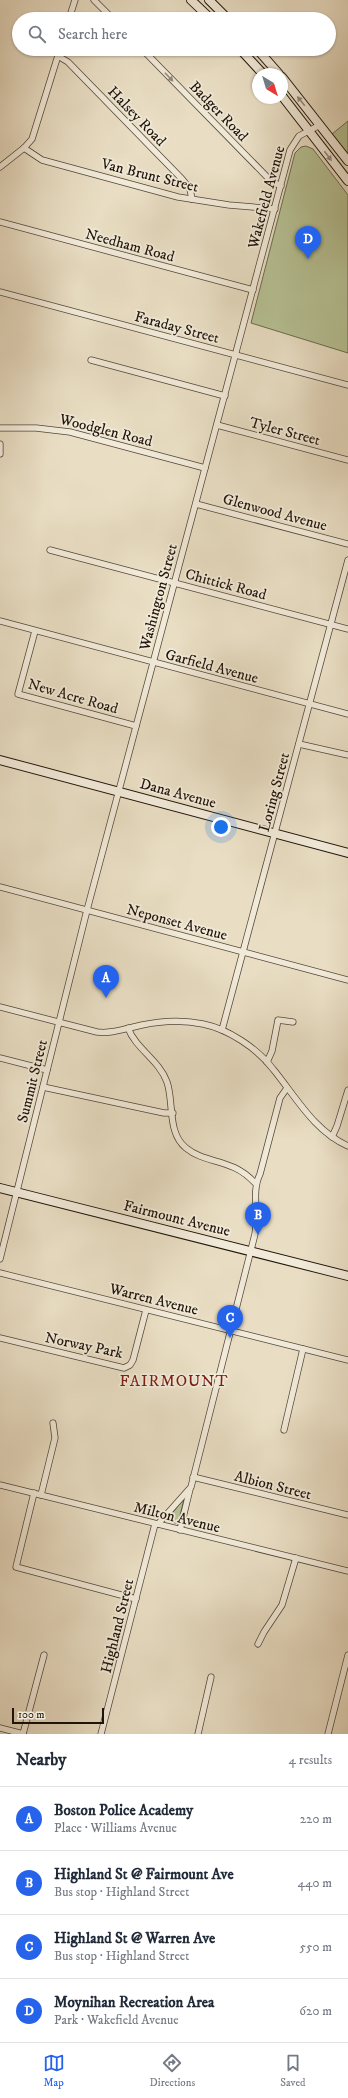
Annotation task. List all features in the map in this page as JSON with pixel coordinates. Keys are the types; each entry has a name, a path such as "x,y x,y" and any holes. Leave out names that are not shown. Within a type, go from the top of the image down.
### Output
{"street":[{"path":"72,12 76,0"},
{"path":"94,0 106,12"},
{"path":"191,0 204,12"},
{"path":"209,0 221,12"},
{"path":"0,167 24,148 34,133 58,56"},
{"name":"Halsey Road","path":"58,56 68,62 186,183 191,192 192,199"},
{"name":"Badger Road","path":"149,56 271,181 281,186"},
{"path":"246,56 257,68"},
{"path":"263,56 274,68"},
{"path":"288,85 348,161"},
{"path":"288,104 348,181"},
{"name":"Wakefield Avenue","path":"253,290 293,143 299,136 320,125"},
{"name":"Van Brunt Street","path":"24,148 42,160 173,196 229,205 275,208"},
{"name":"Needham Road","path":"0,222 253,290"},
{"name":"Washington Street","path":"87,910 253,290"},
{"name":"Faraday Street","path":"0,292 348,385"},
{"path":"91,360 225,396"},
{"name":"Tyler Street","path":"217,425 348,460"},
{"name":"Woodglen Road","path":"0,428 36,428 70,432 205,468"},
{"path":"0,444 0,454"},
{"name":"Glenwood Avenue","path":"196,504 348,544"},
{"name":"Chittick Road","path":"50,550 348,629"},
{"name":"Loring Street","path":"222,1030 348,560"},
{"name":"Garfield Avenue","path":"0,621 348,714"},
{"name":"New Acre Road","path":"35,631 18,694 136,726"},
{"path":"299,744 348,755"},
{"name":"Dana Avenue","path":"0,760 348,853"},
{"name":"Neponset Avenue","path":"0,887 348,980"},
{"name":"Summit Street","path":"0,1259 87,910"},
{"path":"0,1007 102,1032 147,1024 182,1022 200,1023 222,1030 242,1042 266,1062 316,1124 332,1137 348,1146"},
{"path":"266,1062 272,1051 278,1020 293,1022"},
{"path":"128,1028 132,1036 155,1062 166,1079 177,1136 186,1149 232,1165 244,1172 255,1183"},
{"path":"0,1058 47,1070"},
{"path":"43,1087 164,1114 173,1113"},
{"path":"180,1530 250,1251 256,1223 255,1183 260,1174 280,1098 287,1088"},
{"path":"332,1137 348,1090"},
{"name":"Fairmount Avenue","path":"0,1188 348,1276"},
{"name":"Warren Avenue","path":"0,1273 348,1360"},
{"name":"Norway Park","path":"0,1338 124,1368 130,1365 133,1360 146,1310"},
{"path":"284,1430 303,1349"},
{"path":"41,1495 55,1438 53,1423"},
{"name":"Albion Street","path":"193,1477 348,1515"},
{"name":"Milton Avenue","path":"0,1485 348,1571"},
{"name":"Highland Street","path":"101,1734 156,1524 191,1487"},
{"path":"34,1493 16,1567 136,1599"},
{"path":"258,1644 282,1605 296,1558"},
{"path":"0,1728 23,1734 44,1655"},
{"path":"328,1734 348,1655"},
{"path":"198,1734 211,1677"}],"green space":[{"path":"348,121 348,154 332,134"},
{"path":"306,146 313,149 348,195 348,353 251,323 295,153 301,147"},
{"path":"184,1499 178,1524 166,1520"}],"place":[{"name":"Moynihan Recreation Area","path":"308,259"},
{"name":"Boston Police Academy","path":"106,998"},
{"name":"Highland St @ Fairmount Ave","path":"258,1235"},
{"name":"Highland St @ Warren Ave","path":"230,1338"}],"district":[{"name":"FAIRMOUNT","path":"174,1380"}]}
